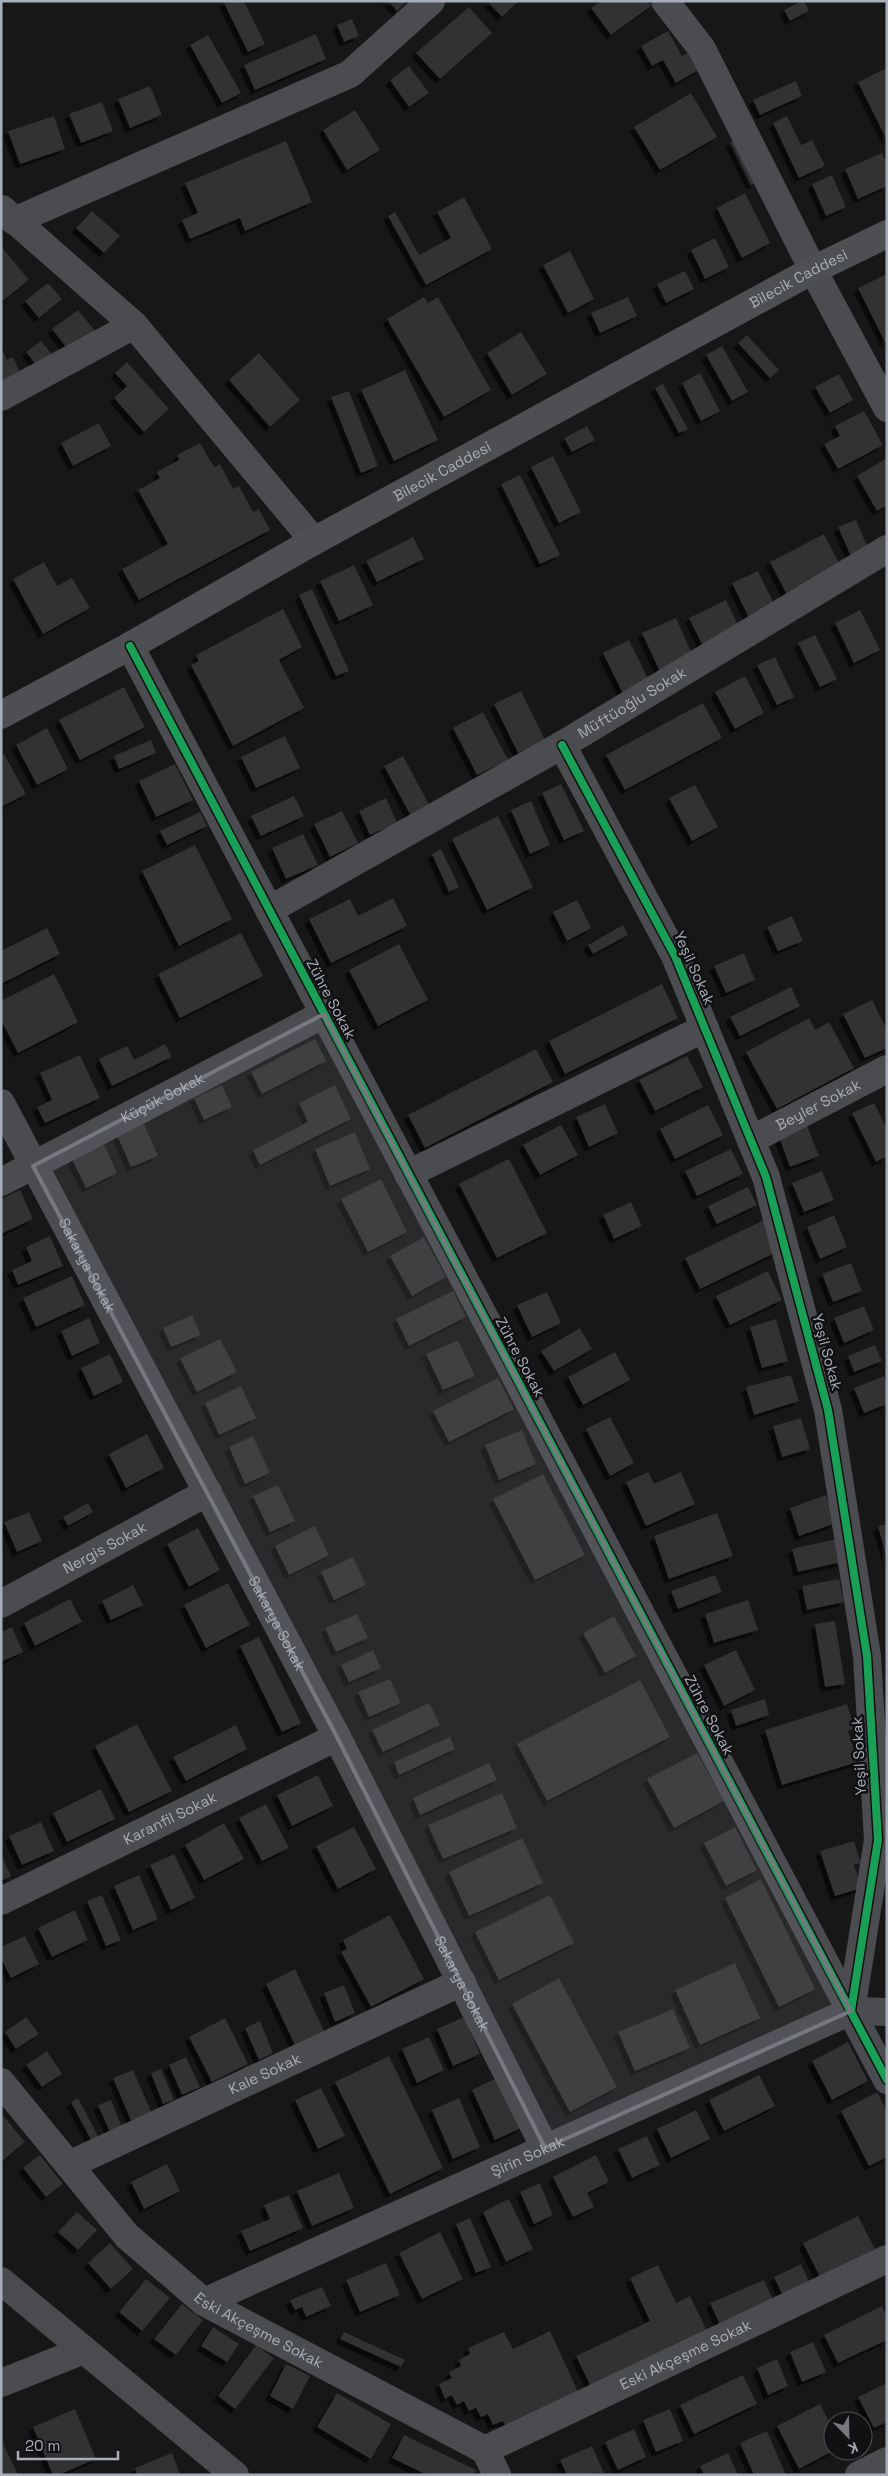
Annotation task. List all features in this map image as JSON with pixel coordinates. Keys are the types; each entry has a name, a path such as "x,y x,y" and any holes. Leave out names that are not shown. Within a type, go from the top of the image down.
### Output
{"main road":[{"name":"Bilecik Caddesi","path":"1,715 130,646 314,541 813,270 887,234"}],"street":[{"path":"314,541 134,325 8,214 350,74 431,1"},
{"path":"665,1 702,49 813,270 887,408"},
{"path":"1,397 134,325"},
{"name":"Müftüoğlu Sokak","path":"268,910 562,745 887,549"},
{"name":"Zühre Sokak","path":"130,646 887,2080"},
{"name":"Yeşil Sokak","path":"562,745 675,956 766,1177 828,1410 867,1656 878,1840 851,2011"},
{"name":"Küçük Sokak","path":"1,1182 324,1014"},
{"name":"Yeşil Sokak","path":"408,1174 705,1028"},
{"name":"Beyler Sokak","path":"751,1140 887,1069"},
{"name":"Sakarya Sokak","path":"1,1103 337,1736 544,2148"},
{"name":"Nergis Sokak","path":"1,1604 208,1492"},
{"name":"Karanfil Sokak","path":"1,1901 337,1736"},
{"name":"Kale Sokak","path":"69,2165 462,1982"},
{"path":"851,2011 887,2012"},
{"name":"Şirin Sokak","path":"204,2302 851,2011"},
{"name":"Eski Akçeşme Sokak","path":"1,2082 127,2236 204,2302 485,2450 887,2259"},
{"path":"1,2281 234,2475"},
{"path":"1,2383 84,2350"},
{"path":"485,2450 497,2475"},
{"path":"858,2475 887,2462"}],"highlighted area":[{"path":"324,1014 851,2011 545,2148 337,1737 33,1166"}],"building":[{"path":"223,1 244,1 265,44 248,52"},
{"path":"388,1 407,1 397,11"},
{"path":"487,1 519,1 502,17"},
{"path":"601,1 648,1 651,6 611,35 591,8"},
{"path":"804,1 809,11 790,21 784,10"},
{"path":"469,7 492,33 440,79 416,53"},
{"path":"352,19 359,36 344,42 337,25"},
{"path":"668,31 682,56 690,52 700,69 676,83 663,60 652,66 641,46"},
{"path":"316,34 326,59 255,90 244,65"},
{"path":"208,35 241,93 222,103 190,45"},
{"path":"409,66 429,93 409,107 390,80"},
{"path":"887,68 887,140 858,82"},
{"path":"796,81 802,96 760,115 753,100"},
{"path":"150,86 162,115 130,128 118,99"},
{"path":"691,93 717,137 660,170 634,127"},
{"path":"102,102 113,131 81,143 69,114"},
{"path":"355,110 380,150 347,170 323,130"},
{"path":"54,116 65,149 20,164 8,131"},
{"path":"787,116 801,145 812,140 825,166 799,178 773,123"},
{"path":"734,140 755,183 751,185 730,142"},
{"path":"286,141 312,202 245,231 240,218 190,239 182,220 198,213 185,183"},
{"path":"882,153 887,164 887,186 858,199 845,169"},
{"path":"832,175 846,207 826,216 812,184"},
{"path":"745,193 770,243 742,258 717,208"},
{"path":"464,197 492,249 426,285 388,216 395,212 419,255 451,238 437,212"},
{"path":"92,211 120,236 104,253 76,228"},
{"path":"715,238 729,267 705,279 691,250"},
{"path":"1,246 29,280 1,302"},
{"path":"570,251 594,299 568,313 543,265"},
{"path":"685,271 694,289 666,303 657,284"},
{"path":"887,274 887,346 858,288"},
{"path":"48,283 62,299 39,318 25,301"},
{"path":"424,297 428,303 438,297 491,390 444,417 387,319"},
{"path":"628,297 637,316 600,333 591,313"},
{"path":"78,310 96,332 70,352 52,329"},
{"path":"521,332 547,374 512,395 487,353"},
{"path":"747,335 779,370 770,378 738,343"},
{"path":"41,341 56,359 41,371 26,352"},
{"path":"722,346 748,392 732,401 706,355"},
{"path":"1,348 7,360 13,357 23,379 1,389"},
{"path":"259,353 300,400 270,427 229,380"},
{"path":"127,362 169,409 144,432 114,398 127,386 115,373"},
{"path":"405,370 438,440 394,461 361,390"},
{"path":"700,373 720,411 701,421 682,383"},
{"path":"839,374 853,400 830,413 815,387"},
{"path":"663,384 688,429 679,433 655,388"},
{"path":"349,391 378,466 361,473 331,397"},
{"path":"864,411 883,445 838,469 824,444 840,436 835,426"},
{"path":"99,423 111,446 73,466 61,443"},
{"path":"587,426 595,440 572,452 564,438"},
{"path":"200,443 214,467 220,464 233,489 239,486 253,512 259,509 270,530 139,600 122,569 168,544 138,490 160,478 157,472 179,460 177,455"},
{"path":"553,456 581,512 559,523 531,467"},
{"path":"887,458 887,505 877,511 857,476"},
{"path":"520,475 560,555 540,564 501,484"},
{"path":"856,520 871,555 854,563 838,527"},
{"path":"824,534 841,567 787,595 770,562"},
{"path":"413,537 424,559 377,582 366,561"},
{"path":"44,562 57,586 72,578 90,608 43,634 13,579"},
{"path":"354,565 373,605 339,621 320,581"},
{"path":"758,571 775,606 749,618 732,583"},
{"path":"312,589 349,671 336,676 299,595"},
{"path":"726,600 740,629 704,648 689,618"},
{"path":"283,609 302,647 279,660 304,708 233,746 191,665 199,661 196,655"},
{"path":"860,610 880,650 854,663 835,623"},
{"path":"676,618 694,659 661,674 642,633"},
{"path":"815,635 837,679 820,687 798,643"},
{"path":"629,640 651,685 625,698 603,653"},
{"path":"775,657 794,697 777,705 757,665"},
{"path":"745,676 764,713 735,729 715,692"},
{"path":"124,687 145,727 80,760 59,720"},
{"path":"521,691 545,740 518,753 494,704"},
{"path":"703,703 722,738 625,790 606,755"},
{"path":"483,712 508,760 477,775 453,728"},
{"path":"47,728 68,769 37,785 16,745"},
{"path":"285,736 300,768 256,788 241,757"},
{"path":"151,740 156,753 119,769 114,756"},
{"path":"4,754 26,794 1,807 1,756"},
{"path":"403,756 431,808 412,818 384,766"},
{"path":"175,764 193,800 156,817 139,781"},
{"path":"561,784 584,831 564,840 542,793"},
{"path":"695,785 718,827 692,841 669,798"},
{"path":"294,796 304,816 261,836 251,816"},
{"path":"386,798 397,823 370,835 359,811"},
{"path":"531,801 550,845 530,854 511,810"},
{"path":"342,811 358,843 330,857 314,824"},
{"path":"200,812 207,826 167,845 160,831"},
{"path":"498,816 533,887 487,910 452,839"},
{"path":"303,834 318,865 286,879 272,848"},
{"path":"195,845 232,919 179,946 142,871"},
{"path":"441,849 459,887 449,892 432,854"},
{"path":"393,898 407,926 331,963 309,919 350,899 358,916"},
{"path":"577,900 591,928 567,941 553,912"},
{"path":"792,916 803,941 778,951 767,927"},
{"path":"623,925 628,935 593,954 588,945"},
{"path":"47,928 60,954 1,984 1,951"},
{"path":"241,933 263,976 180,1018 158,974"},
{"path":"399,944 428,1000 378,1026 349,970"},
{"path":"744,953 755,980 726,993 714,966"},
{"path":"54,974 78,1022 18,1053 1,1020 1,1001"},
{"path":"662,984 678,1018 565,1074 549,1041"},
{"path":"791,987 800,1006 740,1036 730,1017"},
{"path":"872,1000 887,1030 887,1048 865,1058 843,1014"},
{"path":"809,1018 815,1030 829,1022 854,1068 777,1109 746,1052"},
{"path":"315,1039 326,1061 262,1094 251,1072"},
{"path":"165,1044 172,1057 112,1086 99,1059 127,1046 134,1060"},
{"path":"536,1049 553,1082 425,1148 408,1115"},
{"path":"80,1055 100,1098 45,1123 37,1107 52,1100 40,1073"},
{"path":"687,1056 703,1087 655,1111 639,1080"},
{"path":"222,1085 232,1107 204,1120 194,1098"},
{"path":"335,1085 351,1119 260,1165 253,1150 308,1122 299,1103"},
{"path":"874,1103 887,1129 887,1156 876,1162 852,1113"},
{"path":"605,1104 618,1133 589,1147 576,1117"},
{"path":"708,1105 723,1135 675,1159 660,1129"},
{"path":"806,1123 819,1156 790,1167 778,1134"},
{"path":"144,1124 158,1156 131,1167 117,1135"},
{"path":"561,1125 578,1155 540,1175 523,1145"},
{"path":"355,1132 370,1169 330,1186 315,1149"},
{"path":"104,1144 117,1173 86,1188 72,1159"},
{"path":"731,1149 743,1174 697,1196 685,1171"},
{"path":"509,1159 547,1233 497,1258 459,1184"},
{"path":"822,1171 834,1200 804,1212 792,1183"},
{"path":"381,1179 407,1232 368,1252 341,1199"},
{"path":"748,1187 757,1205 717,1224 708,1206"},
{"path":"20,1190 33,1219 1,1234 1,1199"},
{"path":"631,1202 642,1226 614,1239 603,1215"},
{"path":"834,1215 847,1247 820,1259 807,1227"},
{"path":"766,1219 781,1250 700,1289 685,1258"},
{"path":"50,1236 63,1266 18,1285 12,1270 32,1261 26,1247"},
{"path":"424,1237 446,1277 412,1296 390,1256"},
{"path":"851,1263 862,1291 833,1302 822,1274"},
{"path":"768,1271 782,1300 730,1325 716,1296"},
{"path":"72,1276 85,1305 36,1327 23,1298"},
{"path":"453,1291 466,1317 409,1346 396,1319"},
{"path":"547,1292 561,1323 532,1337 517,1305"},
{"path":"864,1306 874,1330 844,1343 834,1318"},
{"path":"192,1315 201,1335 171,1347 163,1328"},
{"path":"89,1318 100,1343 72,1356 61,1331"},
{"path":"776,1319 788,1361 762,1368 750,1327"},
{"path":"580,1328 592,1349 554,1371 541,1351"},
{"path":"220,1339 237,1372 197,1392 180,1358"},
{"path":"458,1340 475,1376 443,1390 426,1354"},
{"path":"875,1345 882,1361 854,1372 848,1356"},
{"path":"615,1352 630,1380 583,1405 568,1377"},
{"path":"110,1354 123,1382 94,1396 81,1368"},
{"path":"791,1375 799,1401 754,1415 746,1387"},
{"path":"884,1376 887,1383 887,1404 864,1413 854,1388"},
{"path":"498,1378 514,1409 449,1442 433,1411"},
{"path":"241,1386 256,1418 219,1435 205,1403"},
{"path":"610,1417 634,1463 610,1476 586,1429"},
{"path":"801,1418 810,1449 782,1457 773,1426"},
{"path":"522,1430 536,1464 499,1480 485,1445"},
{"path":"147,1434 164,1468 126,1488 109,1454"},
{"path":"253,1436 270,1473 245,1484 229,1447"},
{"path":"648,1472 654,1484 681,1472 695,1504 646,1526 626,1482"},
{"path":"543,1474 585,1555 535,1580 493,1499"},
{"path":"278,1485 295,1521 270,1532 253,1496"},
{"path":"826,1495 836,1523 799,1536 790,1508"},
{"path":"88,1503 93,1512 68,1526 63,1517"},
{"path":"29,1512 42,1541 17,1552 4,1522"},
{"path":"717,1513 733,1556 669,1579 654,1536"},
{"path":"887,1524 887,1556 886,1556 878,1526"},
{"path":"315,1526 329,1555 289,1575 275,1546"},
{"path":"198,1528 220,1570 189,1587 167,1544"},
{"path":"836,1539 841,1562 798,1572 792,1549"},
{"path":"353,1557 366,1585 334,1600 321,1572"},
{"path":"715,1575 722,1592 678,1609 671,1591"},
{"path":"839,1579 844,1602 807,1610 802,1586"},
{"path":"228,1583 250,1625 206,1648 184,1605"},
{"path":"133,1585 143,1605 111,1620 102,1601"},
{"path":"70,1599 82,1622 35,1646 24,1623"},
{"path":"748,1600 758,1630 714,1643 705,1614"},
{"path":"357,1614 368,1638 336,1652 325,1628"},
{"path":"614,1616 636,1656 605,1673 583,1633"},
{"path":"835,1621 845,1684 825,1687 815,1624"},
{"path":"12,1627 23,1652 1,1662 1,1632"},
{"path":"259,1637 301,1723 282,1732 240,1646"},
{"path":"373,1650 381,1668 349,1682 341,1665"},
{"path":"736,1650 755,1690 724,1706 704,1665"},
{"path":"390,1679 401,1703 369,1717 358,1692"},
{"path":"640,1680 670,1737 547,1801 517,1744"},
{"path":"765,1699 769,1715 736,1726 731,1710"},
{"path":"429,1703 440,1725 383,1752 372,1730"},
{"path":"847,1704 854,1729 848,1731 858,1762 782,1785 765,1730"},
{"path":"137,1724 172,1791 129,1812 95,1746"},
{"path":"236,1725 247,1749 186,1781 173,1757"},
{"path":"450,1737 455,1749 399,1775 394,1762"},
{"path":"697,1753 724,1801 674,1828 647,1779"},
{"path":"489,1763 497,1780 420,1815 413,1798"},
{"path":"318,1775 333,1806 292,1826 277,1795"},
{"path":"101,1789 115,1819 67,1842 53,1813"},
{"path":"502,1793 517,1828 443,1859 428,1825"},
{"path":"266,1804 289,1848 262,1861 239,1818"},
{"path":"41,1822 54,1851 22,1865 9,1836"},
{"path":"224,1823 244,1859 204,1880 185,1845"},
{"path":"354,1827 376,1869 338,1889 316,1846"},
{"path":"735,1827 757,1870 726,1886 704,1843"},
{"path":"522,1838 543,1883 469,1916 449,1872"},
{"path":"854,1841 861,1863 854,1865 862,1888 835,1896 820,1851"},
{"path":"174,1854 195,1898 171,1910 150,1865"},
{"path":"1,1855 11,1876 1,1881"},
{"path":"139,1875 158,1919 133,1930 114,1886"},
{"path":"761,1879 815,1989 779,2007 725,1898"},
{"path":"102,1895 121,1940 106,1946 87,1901"},
{"path":"550,1895 574,1943 499,1980 475,1932"},
{"path":"75,1910 88,1940 52,1957 38,1928"},
{"path":"390,1915 424,1979 371,2007 341,1952 347,1949 343,1940"},
{"path":"25,1936 39,1964 11,1978 1,1958 1,1947"},
{"path":"735,1963 760,2018 700,2045 675,1990"},
{"path":"295,1969 324,2031 295,2045 266,1984"},
{"path":"559,1978 617,2087 570,2112 512,2004"},
{"path":"344,1985 355,2013 335,2022 324,1993"},
{"path":"673,2009 690,2048 635,2071 618,2032"},
{"path":"26,2017 39,2034 16,2049 5,2032"},
{"path":"464,2017 480,2054 453,2066 437,2029"},
{"path":"225,2018 248,2064 212,2082 189,2037"},
{"path":"260,2021 273,2053 259,2060 245,2028"},
{"path":"429,2037 444,2070 417,2083 402,2049"},
{"path":"848,2042 868,2081 832,2100 812,2061"},
{"path":"47,2051 62,2074 42,2087 26,2065"},
{"path":"389,2056 443,2168 390,2194 335,2082"},
{"path":"186,2057 200,2087 182,2095 169,2065"},
{"path":"161,2069 174,2100 163,2104 151,2073"},
{"path":"133,2070 152,2114 132,2123 113,2078"},
{"path":"759,2075 775,2106 724,2131 709,2100"},
{"path":"497,2078 521,2128 495,2140 472,2090"},
{"path":"321,2088 345,2136 318,2149 295,2100"},
{"path":"877,2092 887,2112 887,2157 869,2166 841,2111"},
{"path":"78,2098 98,2136 91,2140 71,2102"},
{"path":"459,2098 480,2147 453,2159 432,2110"},
{"path":"111,2100 122,2127 110,2132 98,2105"},
{"path":"696,2110 710,2139 671,2158 657,2129"},
{"path":"1,2113 25,2142 1,2162"},
{"path":"647,2136 660,2165 632,2178 618,2149"},
{"path":"40,2155 63,2184 46,2197 23,2168"},
{"path":"596,2155 609,2182 587,2193 594,2207 573,2217 553,2177"},
{"path":"167,2164 180,2191 144,2209 131,2182"},
{"path":"339,2173 354,2208 312,2226 297,2191"},
{"path":"540,2183 553,2215 534,2224 520,2192"},
{"path":"289,2195 303,2228 250,2251 241,2231 270,2219 264,2205"},
{"path":"509,2199 533,2249 506,2262 483,2212"},
{"path":"77,2212 97,2230 78,2250 58,2232"},
{"path":"858,2216 875,2249 820,2277 803,2243"},
{"path":"470,2218 491,2267 476,2273 456,2224"},
{"path":"440,2232 463,2279 422,2299 399,2253"},
{"path":"110,2243 133,2269 111,2289 88,2263"},
{"path":"386,2263 400,2295 360,2312 346,2280"},
{"path":"801,2264 810,2284 783,2296 774,2277"},
{"path":"658,2265 676,2303 690,2296 708,2333 592,2389 576,2356 650,2321 630,2278"},
{"path":"146,2279 170,2298 142,2331 119,2312"},
{"path":"764,2280 775,2304 721,2327 710,2303"},
{"path":"322,2287 331,2306 306,2317 302,2307 295,2310 290,2300"},
{"path":"182,2304 203,2320 176,2355 154,2339"},
{"path":"882,2306 887,2317 887,2340 838,2363 824,2335"},
{"path":"213,2327 239,2344 227,2362 201,2346"},
{"path":"550,2331 579,2394 506,2428 503,2421 493,2425 488,2414 481,2417 476,2408 469,2411 464,2401 457,2405 452,2395 445,2399 439,2384 452,2378 449,2372 461,2366 459,2360 470,2354 468,2348 504,2332 513,2349"},
{"path":"344,2332 405,2360 401,2367 340,2339"},
{"path":"813,2342 826,2372 802,2382 790,2352"},
{"path":"256,2345 274,2358 235,2409 218,2396"},
{"path":"777,2359 788,2386 768,2395 757,2368"},
{"path":"286,2364 310,2376 293,2409 270,2396"},
{"path":"743,2375 757,2404 694,2434 680,2405"},
{"path":"887,2383 887,2422 874,2428 873,2411 865,2411 858,2397"},
{"path":"337,2393 391,2424 371,2459 317,2427"},
{"path":"820,2404 824,2411 823,2456 799,2469 777,2426"},
{"path":"75,2409 96,2459 58,2475 53,2475 33,2427"},
{"path":"670,2409 683,2441 656,2452 643,2420"},
{"path":"634,2429 646,2457 618,2470 605,2442"},
{"path":"767,2431 786,2475 754,2475 740,2443"},
{"path":"404,2435 476,2470 473,2475 427,2475 392,2458"},
{"path":"1,2439 18,2475 1,2475"},
{"path":"592,2446 604,2473 567,2475 560,2460"},
{"path":"172,2453 180,2474 137,2475 135,2468"},
{"path":"728,2453 738,2475 704,2475 700,2466"}],"cycle path":[{"path":"130,646 887,2080"},
{"path":"562,745 675,956 766,1177 828,1410 867,1656 878,1840 851,2011"}]}
